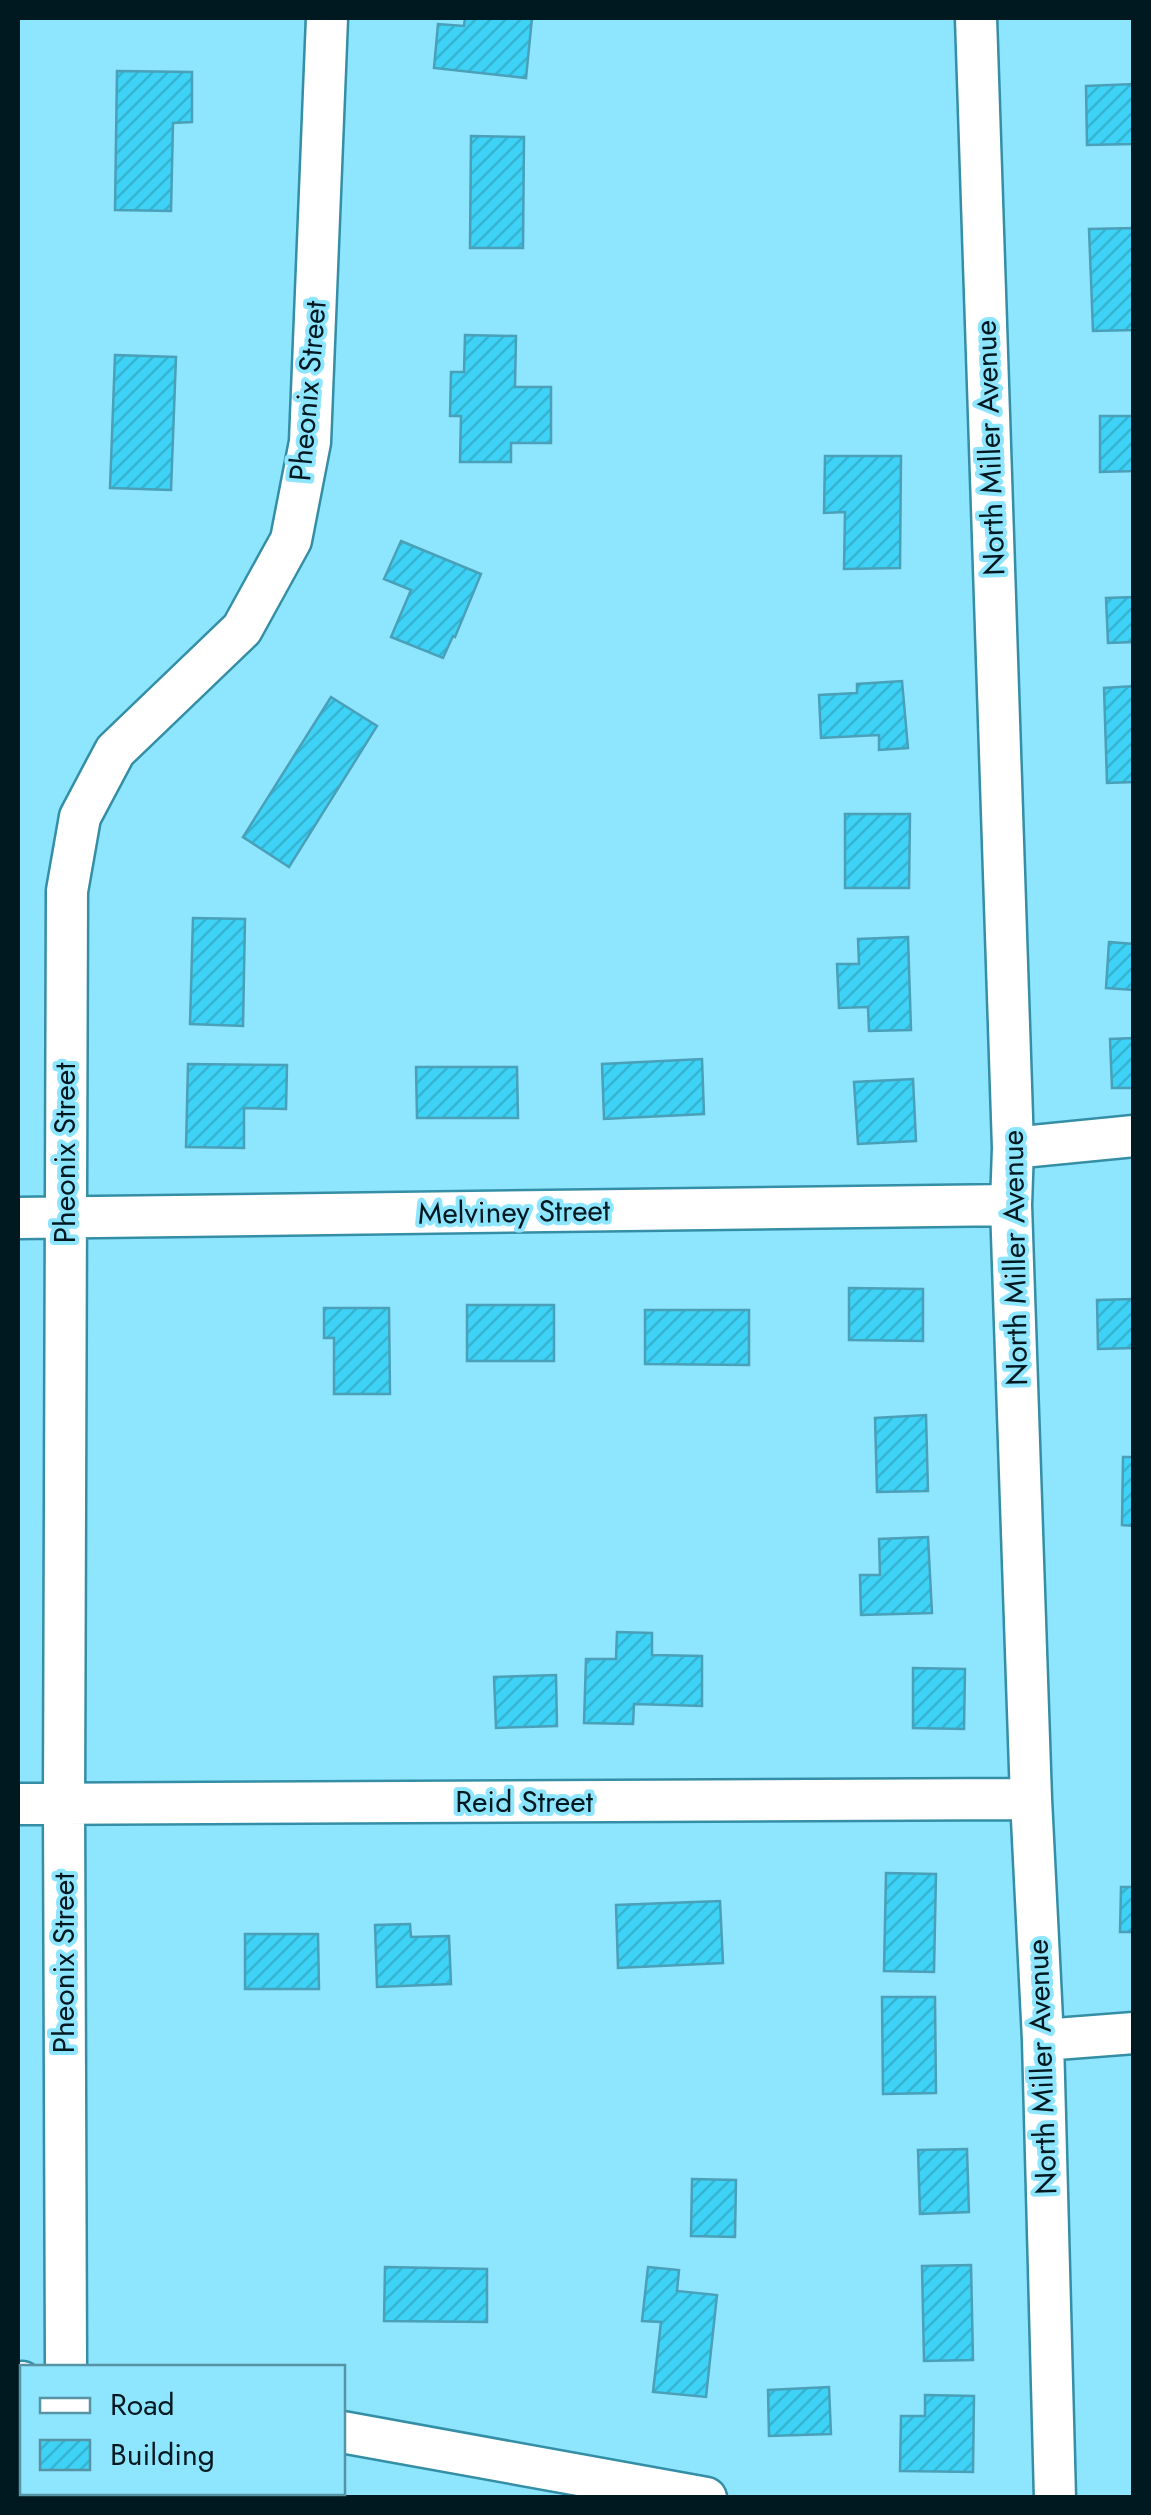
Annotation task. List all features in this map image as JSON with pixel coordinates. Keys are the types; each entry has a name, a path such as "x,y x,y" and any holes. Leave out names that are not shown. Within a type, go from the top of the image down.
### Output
{"street":[{"name":"Pheonix Street","path":"66,2365 67,890 80,817 115,751 242,629 291,540 310,442 327,18"},
{"name":"North Miller Avenue","path":"976,18 1055,2498"},
{"path":"1013,1148 1134,1136"},
{"name":"Melviney Street","path":"18,1218 1011,1205"},
{"name":"Reid Street","path":"18,1804 1031,1799"},
{"path":"1043,2040 1134,2033"},
{"path":"345,2433 706,2498"}],"building":[{"path":"465,18 532,18 526,78 434,68 438,24 464,26"},
{"path":"117,71 192,72 192,122 173,123 171,211 115,210"},
{"path":"1134,84 1134,144 1087,145 1086,86"},
{"path":"471,136 524,137 523,248 470,248"},
{"path":"1134,228 1134,330 1093,331 1089,229"},
{"path":"465,335 516,336 515,387 551,387 551,443 511,443 511,462 460,462 461,416 450,416 451,372 464,372"},
{"path":"115,355 176,357 171,490 110,488"},
{"path":"1100,416 1134,416 1134,471 1100,472"},
{"path":"825,456 901,456 900,568 844,569 845,512 824,513"},
{"path":"401,541 481,574 443,658 391,637 411,590 384,579"},
{"path":"1134,597 1134,642 1108,643 1106,598"},
{"path":"902,681 908,748 879,750 879,735 821,738 819,695 857,693 857,684"},
{"path":"1134,686 1134,782 1107,783 1104,688"},
{"path":"331,697 377,726 289,867 243,837"},
{"path":"845,814 910,814 909,888 845,888"},
{"path":"193,918 245,919 243,1026 190,1024"},
{"path":"908,937 911,1030 869,1031 868,1007 839,1008 837,964 859,964 858,939"},
{"path":"1109,942 1134,944 1134,990 1106,988"},
{"path":"1134,1038 1134,1088 1112,1088 1110,1039"},
{"path":"702,1059 704,1114 604,1119 602,1064"},
{"path":"188,1064 287,1065 286,1109 244,1108 244,1148 186,1147"},
{"path":"416,1067 517,1067 518,1118 417,1118"},
{"path":"913,1079 916,1141 858,1144 854,1082"},
{"path":"849,1288 923,1289 923,1341 849,1340"},
{"path":"1134,1299 1134,1348 1098,1349 1097,1300"},
{"path":"467,1305 554,1305 554,1361 467,1361"},
{"path":"324,1308 389,1308 390,1394 334,1394 334,1338 324,1338"},
{"path":"645,1310 749,1310 749,1365 645,1364"},
{"path":"926,1415 928,1491 877,1492 875,1418"},
{"path":"1123,1457 1134,1457 1134,1526 1122,1525"},
{"path":"928,1537 932,1613 861,1615 860,1575 880,1575 879,1539"},
{"path":"617,1632 652,1633 652,1655 702,1656 702,1706 634,1704 633,1724 584,1723 586,1659 616,1659"},
{"path":"913,1668 965,1669 964,1729 913,1728"},
{"path":"556,1675 557,1726 496,1728 494,1677"},
{"path":"886,1873 936,1874 934,1972 884,1971"},
{"path":"1121,1887 1134,1887 1134,1932 1120,1932"},
{"path":"720,1901 723,1963 618,1968 616,1905"},
{"path":"410,1924 411,1937 449,1936 451,1984 377,1987 375,1925"},
{"path":"245,1934 318,1934 319,1989 245,1989"},
{"path":"882,1997 935,1997 936,2093 883,2094"},
{"path":"967,2149 969,2212 920,2214 918,2150"},
{"path":"692,2179 736,2180 735,2237 691,2236"},
{"path":"971,2265 973,2360 924,2361 922,2266"},
{"path":"385,2267 487,2269 487,2322 384,2321"},
{"path":"648,2267 679,2270 677,2291 717,2295 706,2397 653,2392 661,2322 642,2321"},
{"path":"829,2387 831,2434 769,2436 768,2390"},
{"path":"925,2395 974,2396 973,2472 900,2471 901,2416 925,2416"}]}
